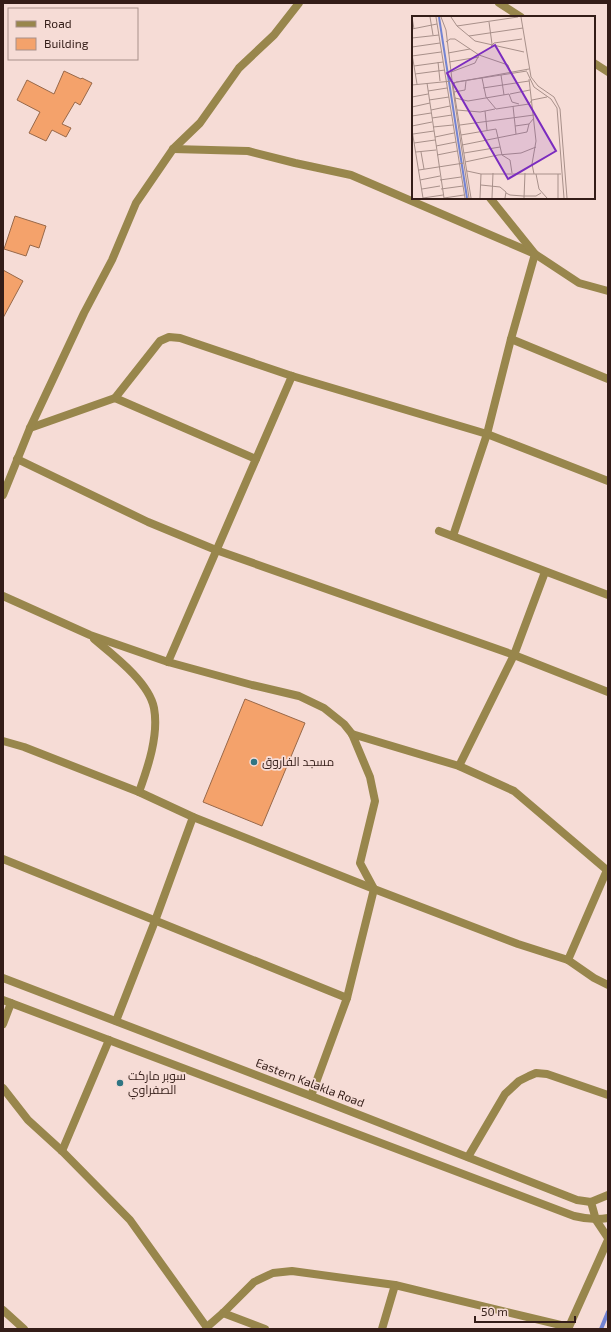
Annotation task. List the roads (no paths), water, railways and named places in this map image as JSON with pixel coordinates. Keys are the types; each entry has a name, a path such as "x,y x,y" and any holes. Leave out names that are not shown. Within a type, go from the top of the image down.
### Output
{"street":[{"path":"3,495 30,428 84,313 112,260 136,203 173,149 200,123 239,68 274,35 299,3"},
{"path":"499,3 519,16"},
{"path":"595,64 608,72"},
{"path":"173,149 248,151 351,175 535,254 578,282 608,291"},
{"path":"491,199 535,254"},
{"path":"453,536 487,434 511,338 535,254"},
{"path":"30,428 115,398 160,341 169,337 180,338 292,376 487,434 608,481"},
{"path":"511,338 608,379"},
{"path":"168,662 292,376"},
{"path":"115,398 256,459"},
{"path":"17,459 148,522 216,550 514,655 608,692"},
{"path":"439,531 608,595"},
{"path":"459,766 514,655 545,572"},
{"path":"3,596 90,635 168,662 299,696 324,708 344,724 352,734 370,777 375,801 360,863 374,889 347,998 311,1096"},
{"path":"90,635 130,670 147,691 154,707 154,735 148,767 139,792"},
{"path":"352,734 459,766 514,791 608,871 568,960"},
{"path":"3,741 24,747 139,792 193,817 374,889 518,944 568,960 594,978 608,985"},
{"path":"116,1021 193,817"},
{"path":"3,859 347,998"},
{"name":"Eastern Kalakla Road","path":"3,978 577,1200 591,1202"},
{"path":"3,1000 574,1216 596,1220 608,1218"},
{"path":"3,1024 11,1003"},
{"path":"62,1151 109,1040"},
{"path":"468,1157 505,1094 520,1081 529,1076 536,1073 547,1074 608,1095"},
{"path":"3,1088 28,1120 62,1151 130,1220 207,1328 254,1282 273,1272 292,1271 395,1285 568,1328 608,1239 596,1220 591,1202 608,1194"},
{"path":"382,1329 395,1285"},
{"path":"3,1310 24,1329"},
{"path":"223,1313 265,1329"}],"waterway":[{"path":"601,1329 608,1312"}],"place":[{"name":"مسجد الفاروق","path":"254,762"},
{"name":"سوبر ماركت الصفراوي","path":"120,1083"}]}
